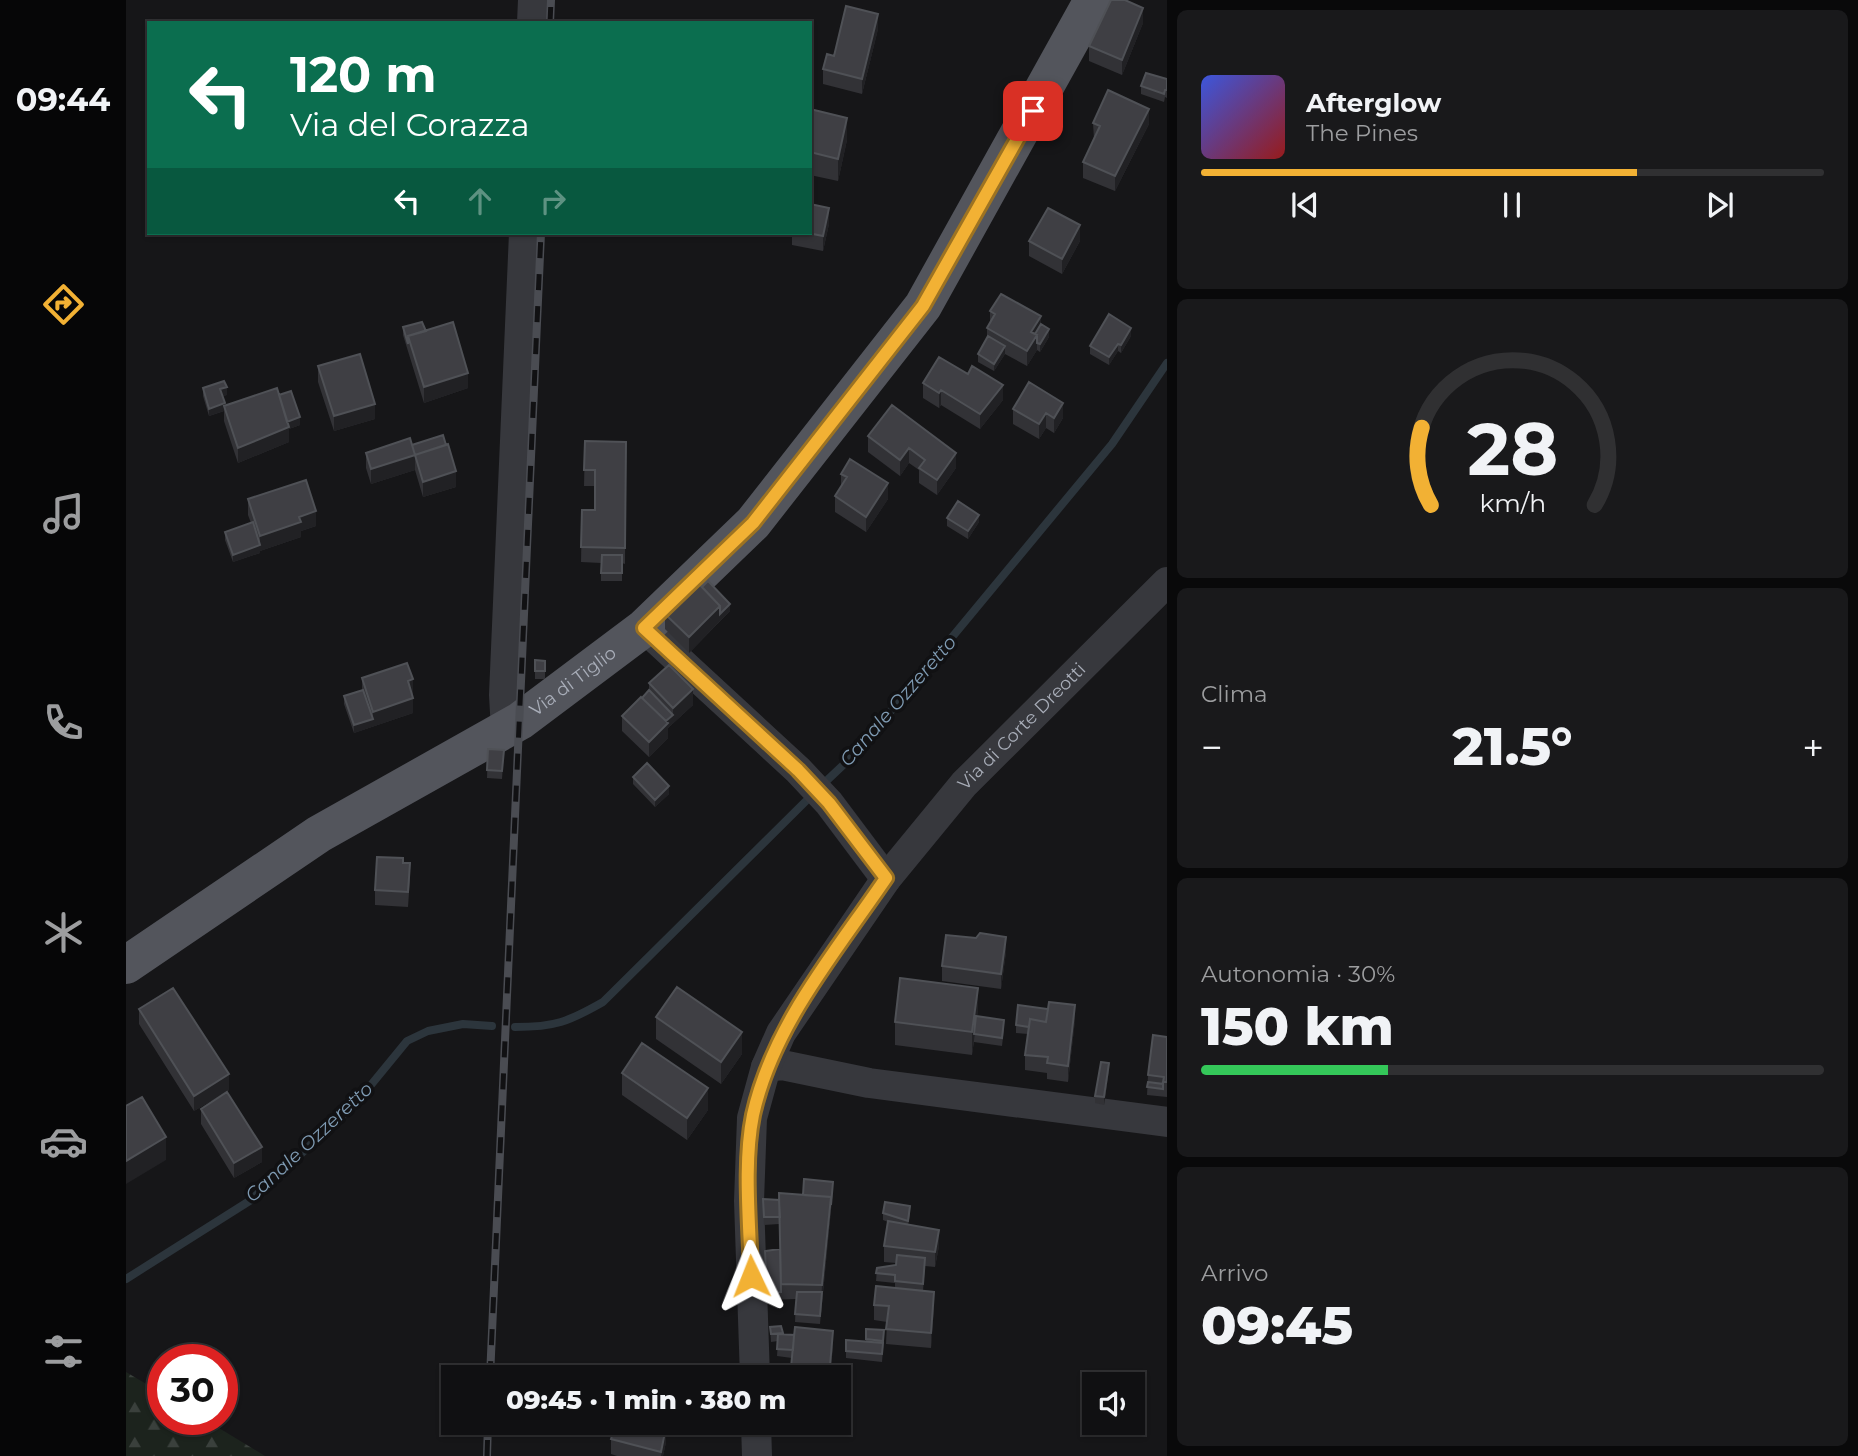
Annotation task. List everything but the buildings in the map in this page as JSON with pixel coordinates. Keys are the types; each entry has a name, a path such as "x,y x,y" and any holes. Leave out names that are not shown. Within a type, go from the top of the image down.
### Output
{"main road":[{"name":"Via di Tiglio","path":"126,965 319,834 506,730 644,628 753,523 923,306 1093,0"}],"street":[{"path":"533,0 533,21"},
{"path":"506,730 504,695 524,235"},
{"name":"Via di Corte Dreotti","path":"755,1365 750,1166 752,1118 766,1067 781,1033 886,878 964,785 1167,582"},
{"path":"644,628 798,770 829,803 886,878"},
{"path":"766,1067 782,1065 869,1083 1167,1122"},
{"path":"757,1435 758,1456"}],"green space":[{"path":"126,1372 147,1384 147,1435 230,1435 265,1456 126,1456"}],"waterway":[{"name":"Canale Ozzeretto","path":"821,786 857,752 1112,444 1167,363"},
{"name":"Canale Ozzeretto","path":"515,1027 561,1022 603,1002 812,795"},
{"name":"Canale Ozzeretto","path":"126,1279 251,1200 357,1102 407,1041 428,1031 463,1024 492,1026"}],"railway":[{"path":"550,21 551,0"},
{"path":"491,1365 541,235"},
{"path":"487,1456 488,1435"}],"route":[{"path":"751,1276 749,1201 752,1118 766,1067 781,1033 886,878 829,803 798,770 644,628 753,523 923,306 1033,111"}]}
